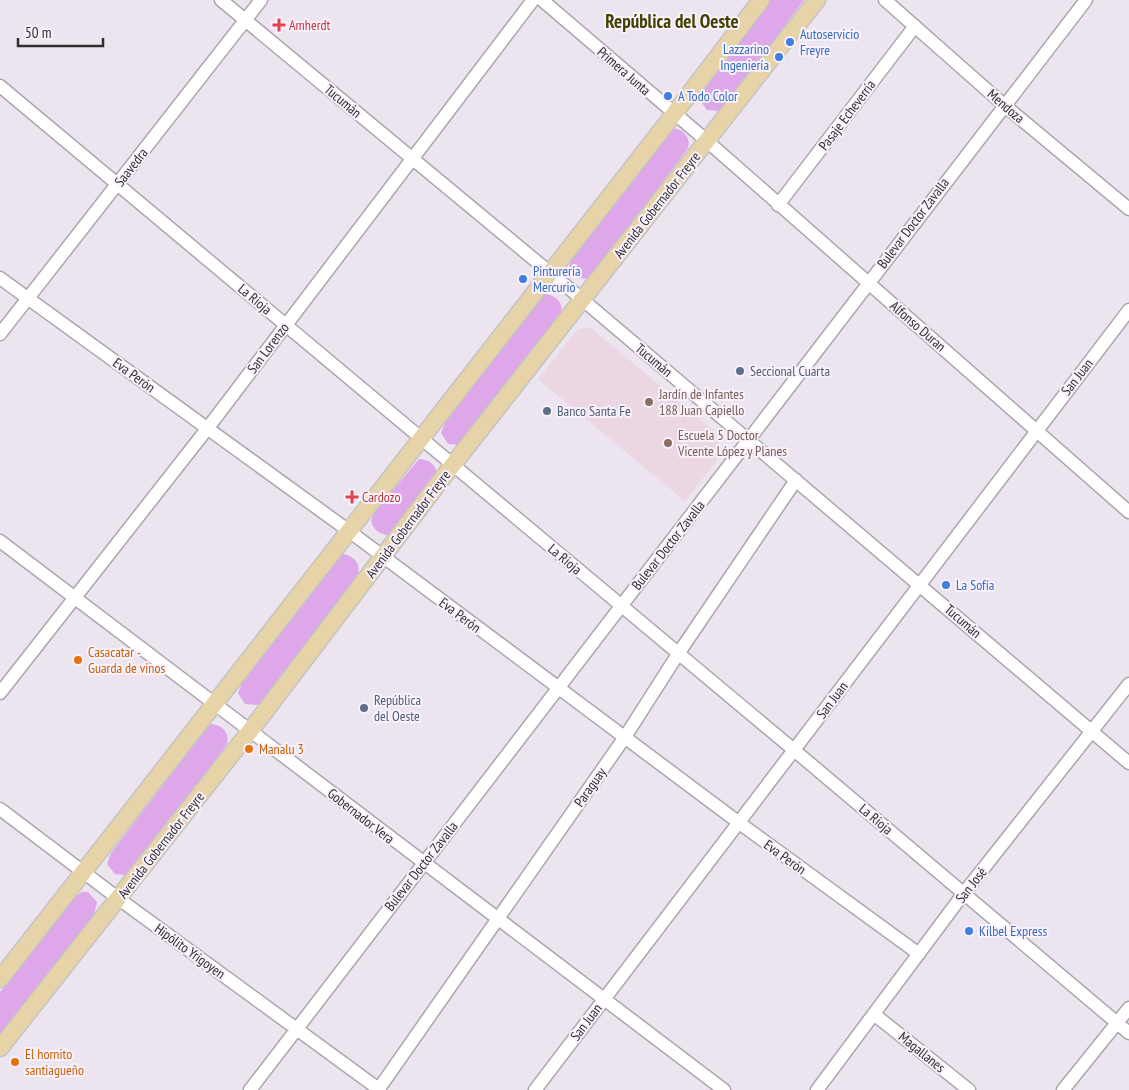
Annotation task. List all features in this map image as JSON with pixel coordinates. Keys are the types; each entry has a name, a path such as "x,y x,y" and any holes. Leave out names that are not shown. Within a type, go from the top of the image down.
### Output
{"main road":[{"path":"0,979 550,274 761,0"},
{"name":"Avenida Gobernador Freyre","path":"0,1048 119,899 452,465 816,0"}],"street":[{"name":"Tucumán","path":"221,0 583,300 1129,763"},
{"name":"Saavedra","path":"0,334 261,0"},
{"name":"San Lorenzo","path":"0,693 207,429 533,0"},
{"name":"Primera Junta","path":"542,0 707,141"},
{"name":"Mendoza","path":"885,0 1004,105 1129,209"},
{"name":"Bulevar Doctor Zavalla","path":"250,1090 1086,0"},
{"name":"Pasaje Echeverría","path":"778,205 915,26"},
{"name":"La Rioja","path":"0,86 794,750 1129,1033"},
{"name":"Alfonso Duran","path":"707,141 1129,512"},
{"name":"Eva Perón","path":"0,278 349,531 558,689 919,954"},
{"name":"San Juan","path":"535,1090 1129,310"},
{"name":"Paraguay","path":"379,1090 624,737 796,480"},
{"name":"Gobernador Vera","path":"0,541 215,703 423,864 724,1090"},
{"name":"San José","path":"817,1090 875,1015 964,893 1129,684"},
{"name":"Hipólito Yrigoyen","path":"0,809 379,1090"},
{"path":"1063,1090 1129,1008"},
{"name":"Magallanes","path":"875,1015 969,1090"}],"shaded area":[{"path":"771,0 804,0 725,106 719,111 707,110 699,99 703,89"},
{"path":"671,128 682,131 685,134 689,144 688,148 594,274 588,279 576,278 569,268 572,257"},
{"path":"543,294 551,295 560,302 561,314 460,445 448,444 441,433 445,423"},
{"path":"591,328 715,432 722,454 685,501 538,379 578,329"},
{"path":"419,459 432,464 436,469 437,476 396,530 387,535 379,532 371,521 374,513"},
{"path":"340,554 348,555 357,562 358,574 263,700 258,705 245,704 238,693 242,683"},
{"path":"210,724 221,727 224,730 228,740 227,744 133,871 127,875 115,874 107,864 111,853"},
{"path":"82,892 88,892 97,902 94,915 0,1036 0,992 76,896"}],"place":[{"name":"Amherdt","path":"279,25"},
{"name":"Autoservicio Freyre","path":"790,42"},
{"name":"Lazzarino Ingeniería","path":"779,57"},
{"name":"A Todo Color","path":"668,96"},
{"name":"Pinturería Mercurio","path":"523,279"},
{"name":"Seccional Cuarta","path":"740,371"},
{"name":"Jardín de Infantes 188 Juan Capiello","path":"649,402"},
{"name":"Banco Santa Fe","path":"547,411"},
{"name":"Escuela 5 Doctor Vicente López y Planes","path":"668,443"},
{"name":"Cardozo","path":"352,497"},
{"name":"La Sofía","path":"946,585"},
{"name":"Casacatar - Guarda de vinos","path":"78,660"},
{"name":"República del Oeste","path":"364,708"},
{"name":"Manalu 3","path":"249,749"},
{"name":"Kilbel Express","path":"969,931"},
{"name":"El hornito santiagueño","path":"15,1062"}],"district":[{"name":"República del Oeste","path":"672,21"}]}
